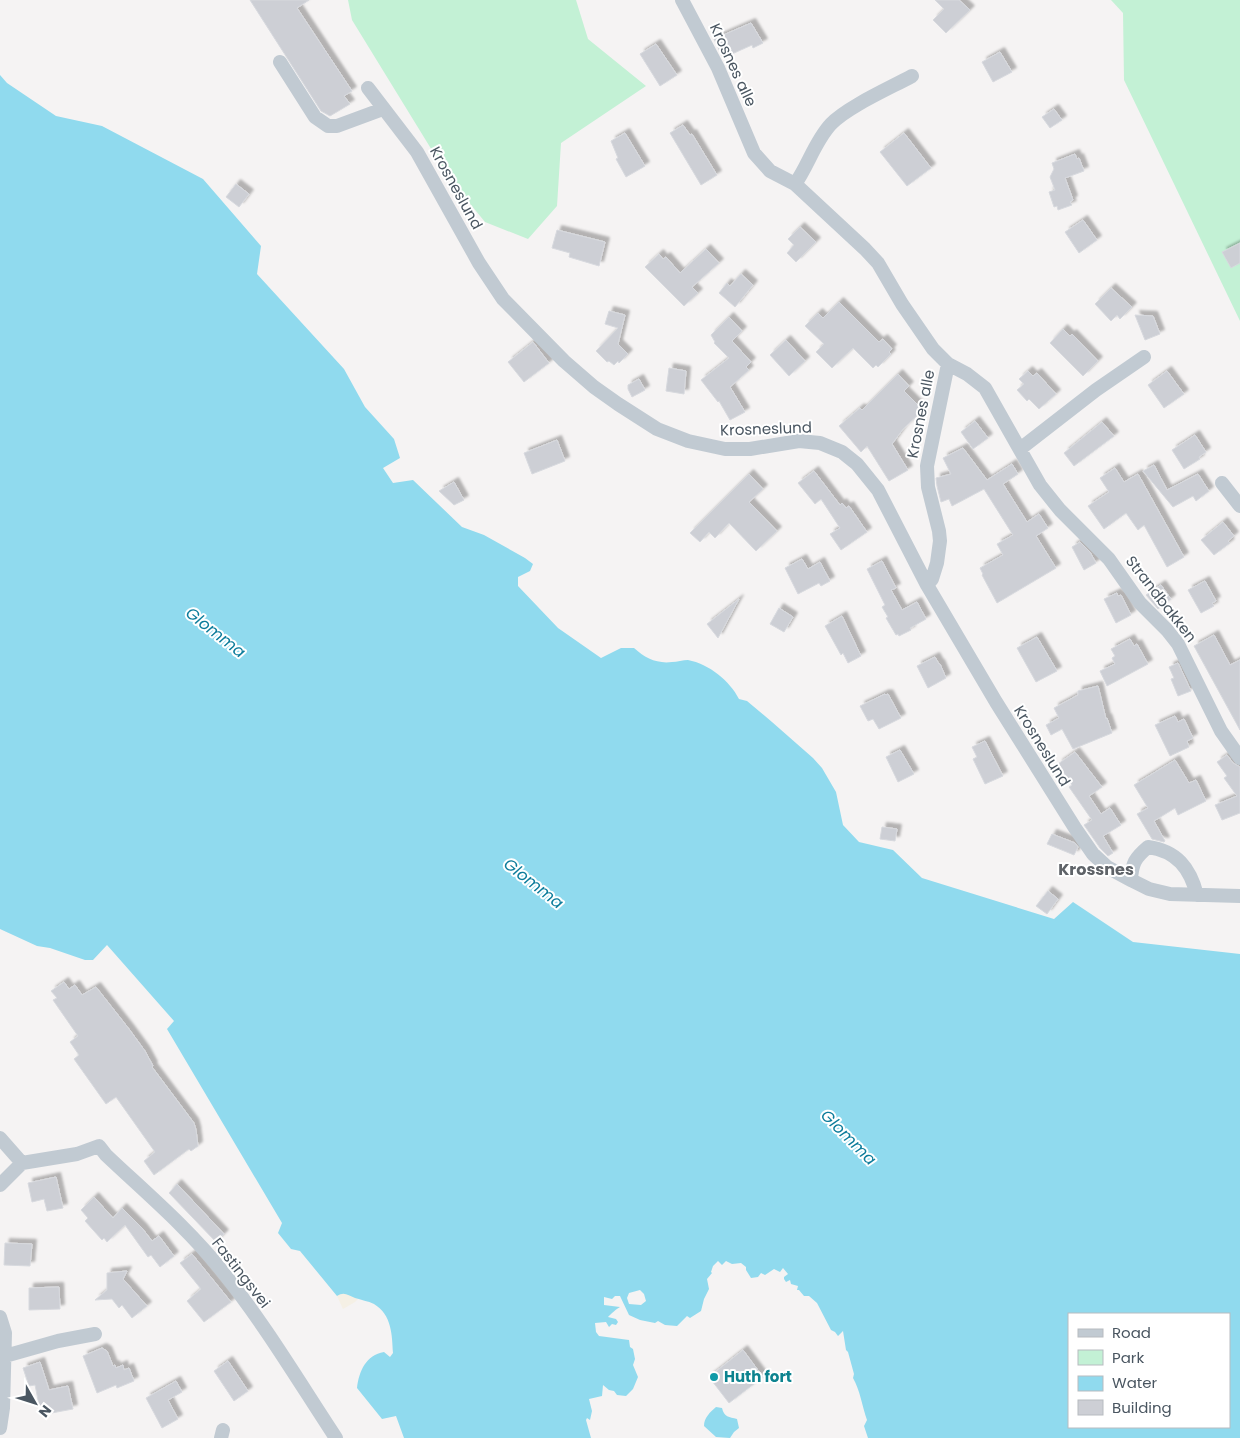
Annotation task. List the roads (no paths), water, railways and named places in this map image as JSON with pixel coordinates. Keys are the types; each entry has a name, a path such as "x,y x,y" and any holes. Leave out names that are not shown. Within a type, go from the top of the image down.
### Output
{"street":[{"name":"Krosnes alle","path":"682,0 718,68 754,153 770,171 795,184 850,234 878,263 932,350 948,364 927,466 928,487 940,541 937,563 932,579 927,585"},
{"path":"280,62 315,117 328,126 337,126 383,109"},
{"path":"795,184 822,135 831,124 863,103 912,76"},
{"name":"Krosneslund","path":"368,88 418,152 479,263 503,300 578,374 641,420 657,429 688,441 725,449 762,447 799,441 820,443 842,452 857,464 878,490 927,585 996,702 1075,828 1093,854 1107,867 1149,889 1170,894 1240,896"},
{"path":"1020,449 1096,390 1144,357"},
{"name":"Strandbakken","path":"948,364 967,374 985,388 1031,470 1051,499 1110,559 1140,603 1178,644 1221,731 1240,758"},
{"path":"1222,483 1240,506"},
{"path":"1131,880 1132,866 1138,856 1148,847 1160,848 1172,854 1184,864 1193,878 1197,895"},
{"path":"0,1138 22,1163 0,1185"},
{"name":"Fastingsvei","path":"22,1163 77,1154 99,1146 106,1155 186,1231 221,1270 292,1371 336,1438"},
{"path":"0,1317 5,1333 2,1355 3,1408 0,1428"},
{"path":"2,1355 95,1334"}],"water":[{"name":"Glomma","path":"0,75 7,83 56,116 102,126 203,179 261,246 257,274 344,369 365,407 394,439 400,458 383,468 393,483 413,480 462,527 484,535 533,564 530,571 518,577 518,586 558,628 601,658 621,648 634,648 642,655 656,661 688,660 704,665 718,674 739,699 747,701 822,768 836,792 843,825 859,842 893,850 922,878 1054,919 1073,902 1133,942 1240,954 1240,1438 868,1438 864,1426 867,1420 853,1378 854,1374 846,1350 843,1331 838,1336 831,1330 817,1303 809,1296 804,1296 797,1290 798,1286 791,1284 790,1280 786,1282 784,1277 788,1274 783,1268 780,1272 774,1269 765,1275 761,1273 758,1277 751,1278 746,1267 741,1263 732,1264 726,1261 722,1265 718,1261 713,1266 712,1273 707,1279 709,1289 701,1311 690,1318 687,1316 677,1326 665,1325 658,1321 655,1323 640,1320 629,1315 620,1296 615,1296 612,1299 604,1297 604,1305 620,1307 608,1317 616,1319 618,1322 616,1325 612,1324 609,1327 606,1322 595,1323 596,1332 599,1336 629,1340 635,1359 633,1365 638,1377 633,1389 626,1396 617,1395 614,1391 609,1390 603,1385 602,1396 589,1399 592,1411 590,1420 587,1418 586,1420 591,1438 404,1438 396,1416 382,1419 357,1388 364,1365 372,1356 384,1352 390,1357 393,1353 388,1320 374,1304 346,1294 337,1296 300,1251 291,1249 278,1233 282,1223 167,1029 174,1021 107,945 93,960 85,960 50,948 37,946 0,929","holes":["640,1290 644,1294 646,1301 641,1305 629,1304 627,1298 629,1293"]},
{"path":"716,1407 722,1408 727,1416 737,1419 739,1428 730,1438 716,1437 704,1426 706,1418"}],"place":[{"name":"Huth fort","path":"714,1377"}],"district":[{"name":"Krossnes","path":"1096,869"}]}
